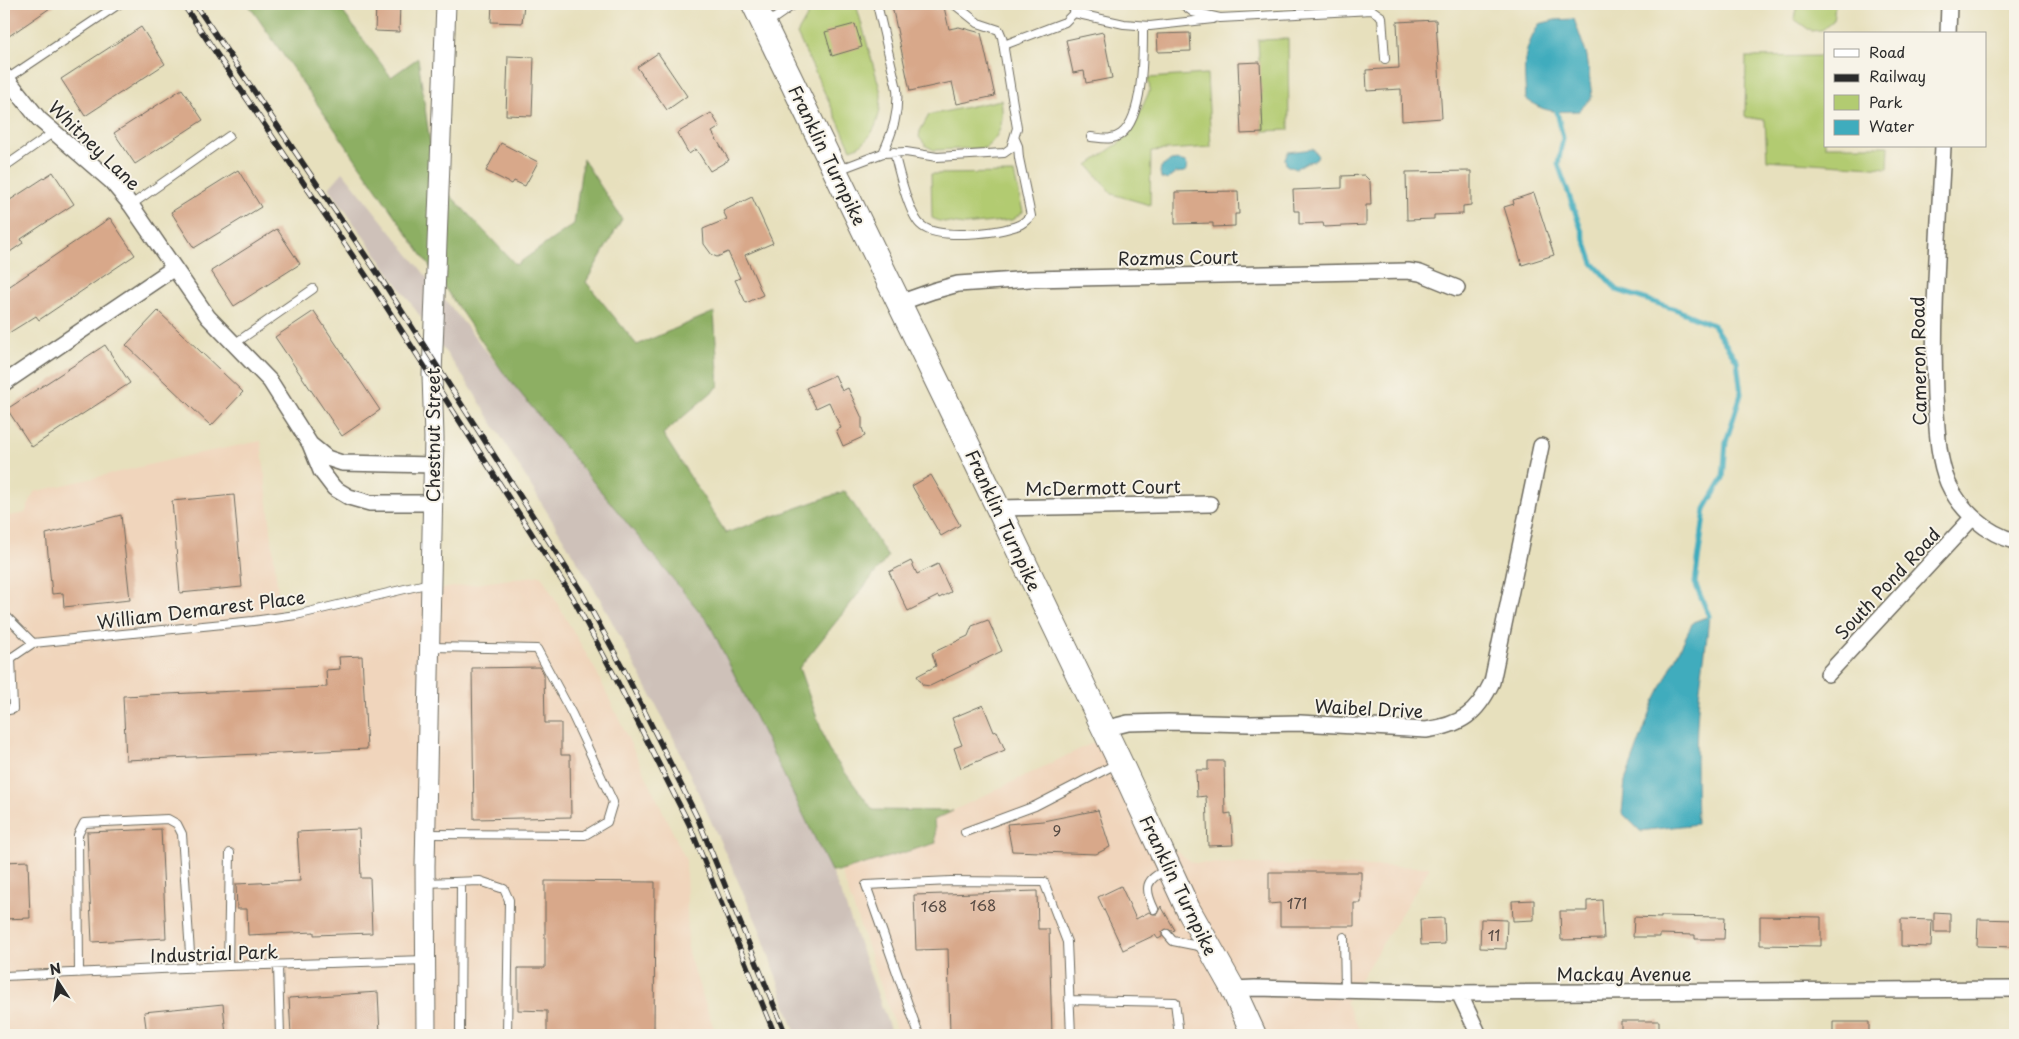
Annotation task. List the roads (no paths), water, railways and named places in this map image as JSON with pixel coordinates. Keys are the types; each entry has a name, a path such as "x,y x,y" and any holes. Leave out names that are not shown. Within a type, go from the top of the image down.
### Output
{"main road":[{"name":"Franklin Turnpike","path":"754,4 1104,728 1168,869 1233,989 1251,1033"}],"street":[{"name":"Chestnut Street","path":"426,1035 425,834 434,465 432,375 446,4"},
{"path":"1948,32 1949,4"},
{"name":"Whitney Lane","path":"5,77 39,119 111,181 131,205 208,317 270,381 310,444 321,472 334,488 349,497 370,503 432,503"},
{"name":"Cameron Road","path":"1943,148 1935,291 1934,360 1936,420 1941,463 1948,484 1973,517 1990,530 2015,541"},
{"path":"4,383 174,268"},
{"name":"Rozmus Court","path":"900,303 933,290 958,284 1030,280 1408,271 1420,273 1457,288"},
{"name":"Whitney Lane","path":"310,444 327,458 342,463 434,465"},
{"name":"Waibel Drive","path":"1104,728 1128,723 1168,722 1300,723 1426,730 1444,728 1461,721 1485,697 1492,682 1541,446"},
{"name":"McDermott Court","path":"998,508 1210,504"},
{"name":"South Pond Road","path":"1828,674 1973,517"},
{"name":"Mackay Avenue","path":"1233,989 1459,993 2015,989"},
{"path":"1459,993 1479,1035"}],"lane":[{"path":"5,77 119,4"},
{"path":"764,25 795,4"},
{"path":"877,4 897,89 898,102 897,116 883,153"},
{"path":"836,171 883,153 906,152 937,157 1004,152 1011,148 1018,128 1004,45 999,30 978,23 954,4"},
{"path":"1004,45 1065,22 1074,13 1075,4"},
{"path":"1182,4 1193,12 1220,18"},
{"path":"1074,13 1124,24 1143,26 1187,23 1220,18 1372,10 1382,17 1385,59"},
{"path":"1091,137 1108,139 1120,135 1129,126 1140,90 1143,26"},
{"path":"4,167 54,132"},
{"path":"131,205 229,136"},
{"path":"894,152 903,188 921,226 932,232 946,234 990,232 1022,224 1031,216 1018,158 1018,146 1015,139"},
{"path":"234,344 313,290"},
{"name":"William Demarest Place","path":"33,643 279,617 430,583"},
{"path":"4,614 33,643 11,658 13,709 4,711"},
{"path":"425,834 585,835 607,822 613,802 572,714 537,649 429,647"},
{"path":"965,832 1035,806 1120,762"},
{"path":"78,973 78,835 84,823 168,819 176,824 182,834 191,968"},
{"path":"228,966 230,853"},
{"path":"1154,909 1148,897 1149,880 1154,875 1168,869"},
{"path":"425,875 461,882 480,882 504,889 509,900 507,1035"},
{"path":"919,1035 866,885 951,881 1044,882 1067,942 1071,1035"},
{"path":"460,1035 461,882"},
{"path":"1167,934 1173,941 1210,949"},
{"path":"1344,937 1345,990"},
{"name":"Industrial Park","path":"4,976 228,966 278,966 426,960"},
{"path":"278,966 280,1035"},
{"path":"1070,1000 1175,1002 1178,1035"}],"water":[{"path":"1574,19 1587,56 1592,97 1579,111 1557,111 1539,107 1526,99 1524,68 1529,44 1539,24 1555,20"},
{"path":"1313,149 1318,156 1314,161 1307,162 1295,169 1286,165 1285,158 1288,152"},
{"path":"1171,161 1186,162 1185,172 1175,173 1168,180 1161,178 1161,167"},
{"path":"1709,616 1698,712 1696,760 1697,824 1640,831 1622,813 1625,781 1654,702 1693,622"}],"waterway":[{"path":"1557,112 1563,138 1558,164 1593,263 1617,290 1675,309 1713,325 1737,361 1741,394 1726,442 1723,478 1705,509 1695,583 1709,616"}],"railway":[{"path":"183,4 373,286 573,598 689,824 775,1035"},
{"path":"195,4 382,280 582,593 624,670 698,819 786,1035"}]}
